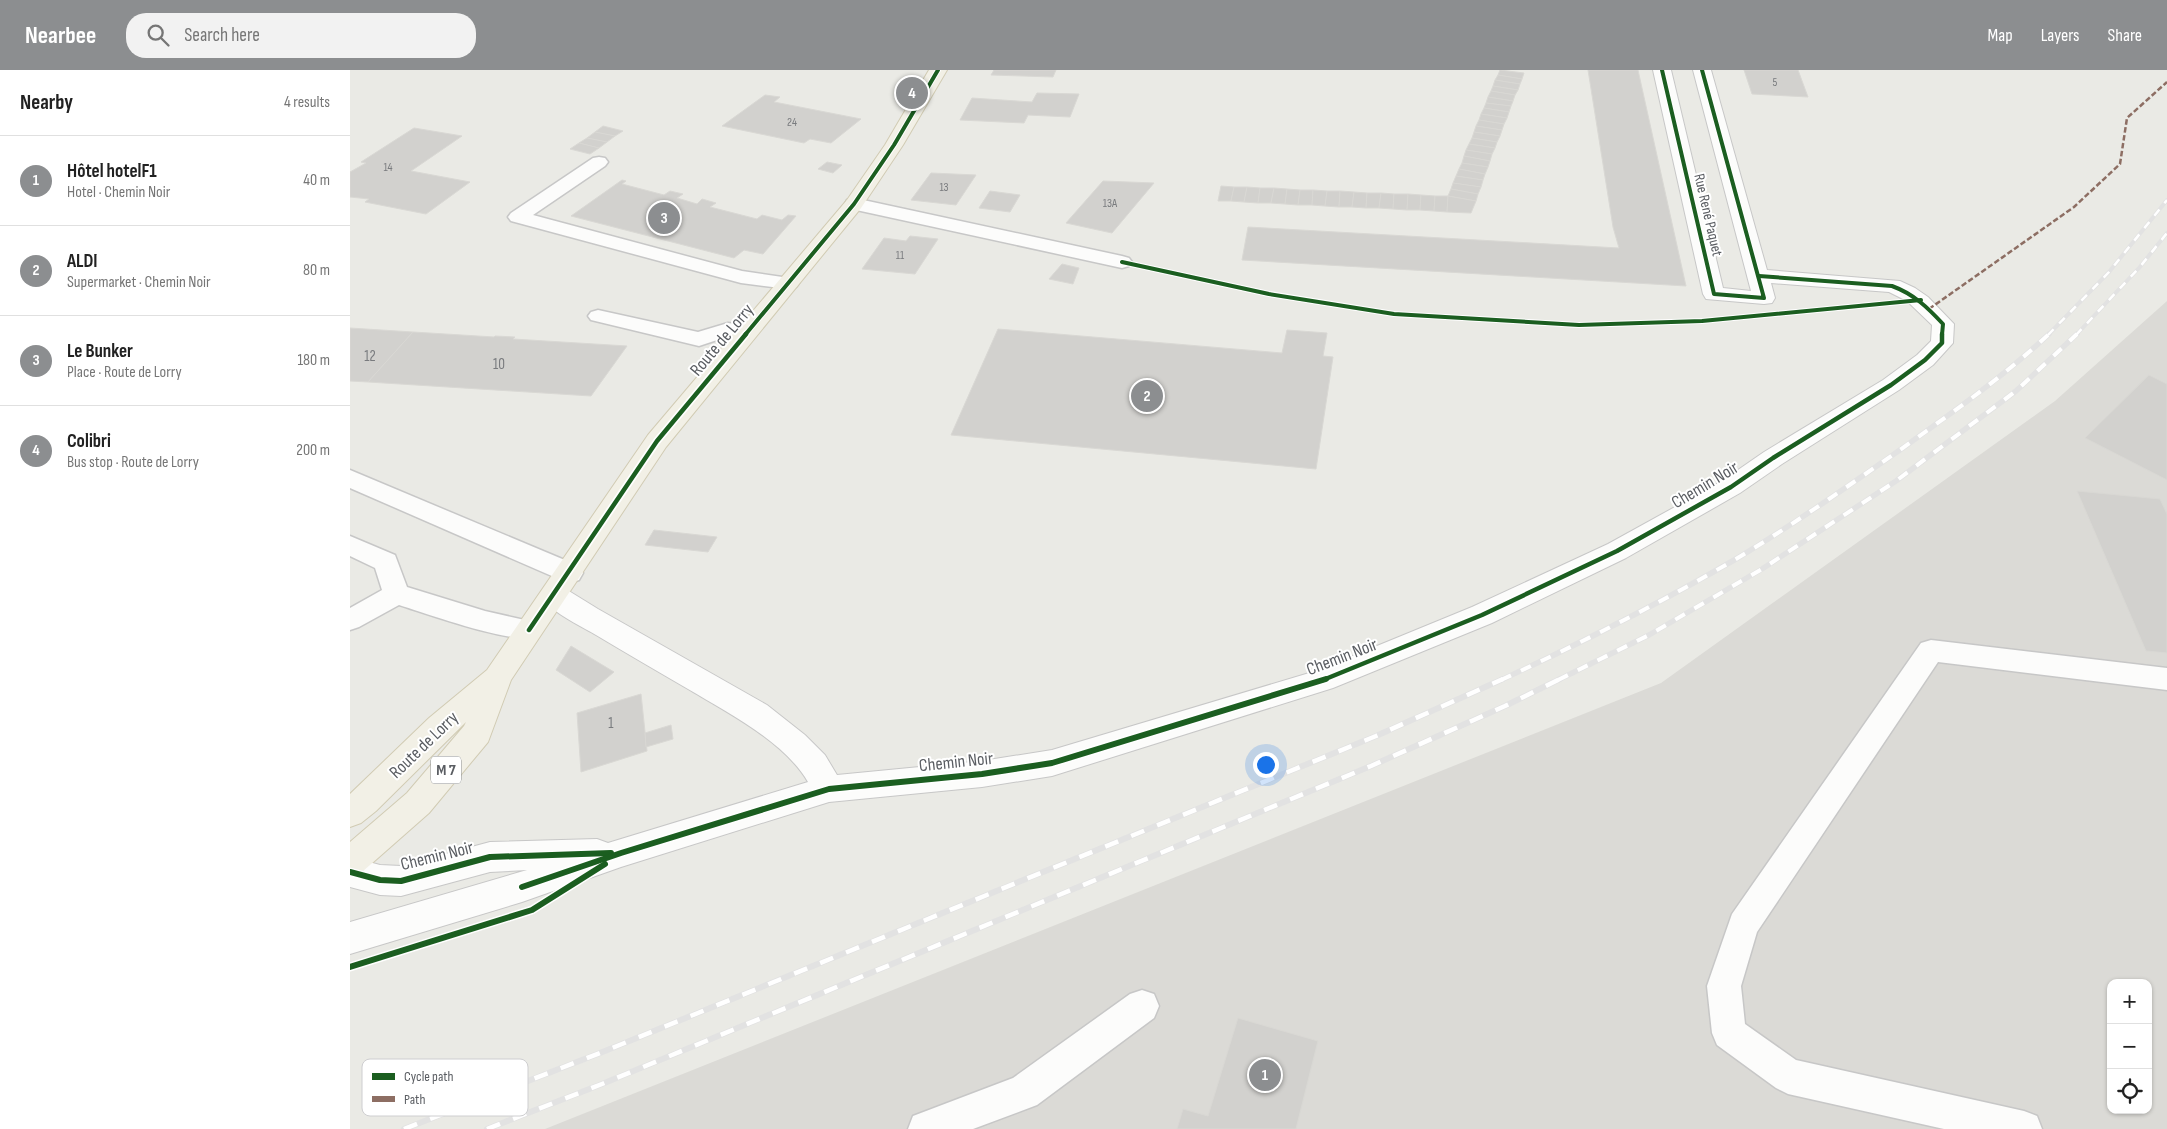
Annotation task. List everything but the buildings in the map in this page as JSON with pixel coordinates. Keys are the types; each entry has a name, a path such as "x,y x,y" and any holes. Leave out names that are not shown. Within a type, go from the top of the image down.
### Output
{"main road":[{"name":"Route de Lorry","path":"350,862 418,802 477,733 498,676 657,441 854,204 894,145 938,70"},
{"name":"Route de Lorry","path":"350,813 372,795 440,727 498,676"}],"street":[{"name":"Rue René Paquet","path":"1662,70 1714,294 1764,298 1702,70"},
{"name":"Chemin Noir","path":"350,938 522,887 621,853 829,789 982,774 1052,763 1323,680 1482,615 1617,551 1731,487 1773,458 1891,385 1925,360 1942,343 1943,324 1921,300 1907,290 1884,285 1759,276"},
{"path":"562,584 588,617 756,714 794,744 814,764 829,789"},
{"name":"Chemin Noir","path":"350,872 380,880 401,881 490,857 621,853"}],"lane":[{"path":"599,162 518,217 741,277 789,284"},
{"path":"854,204 1122,262"},
{"path":"598,316 699,339 728,329"},
{"path":"350,478 562,584"},
{"path":"350,545 386,562 396,594"},
{"path":"350,620 396,594 485,621 529,630"},
{"path":"2024,1129 1788,1076 1729,1033 1724,986 1743,925 1931,651 2167,679"},
{"path":"926,1129 1024,1092 1142,1006"}],"shaded area":[{"path":"2167,301 2167,1129 545,1129 1661,683 2055,401"}],"railway":[{"path":"2049,334 2109,272 2167,200"},
{"path":"2077,334 2139,268 2167,233"},
{"path":"1501,680 1649,607 1757,546 1956,410 2013,366 2049,334"},
{"path":"1558,680 1649,635 1762,569 1896,481 2016,391 2077,334"},
{"path":"528,1081 1376,736 1503,679"},
{"path":"528,1113 1371,766 1505,706 1560,679"},
{"path":"404,1129 438,1116"},
{"path":"487,1129 520,1116"}],"marked path":[{"path":"1929,309 2074,207 2120,164 2127,118 2167,82"}],"cycle path":[{"path":"529,630 657,441 854,204 894,145 938,70"},
{"path":"1662,70 1714,294 1764,298 1702,70"},
{"path":"1122,262 1269,294 1394,314 1579,325 1702,321 1921,300"},
{"path":"522,887 621,853 829,789 982,774 1052,763 1323,680 1482,615 1617,551 1731,487 1773,458 1891,385 1925,360 1942,343 1943,324 1908,292 1892,286 1759,276"},
{"path":"350,872 380,880 401,881 490,857 611,853"},
{"path":"350,967 532,910 605,864"}],"place":[{"name":"Colibri","path":"912,93"},
{"name":"Le Bunker","path":"664,218"},
{"name":"ALDI","path":"1147,396"},
{"name":"Hôtel hotelF1","path":"1265,1075"}]}
